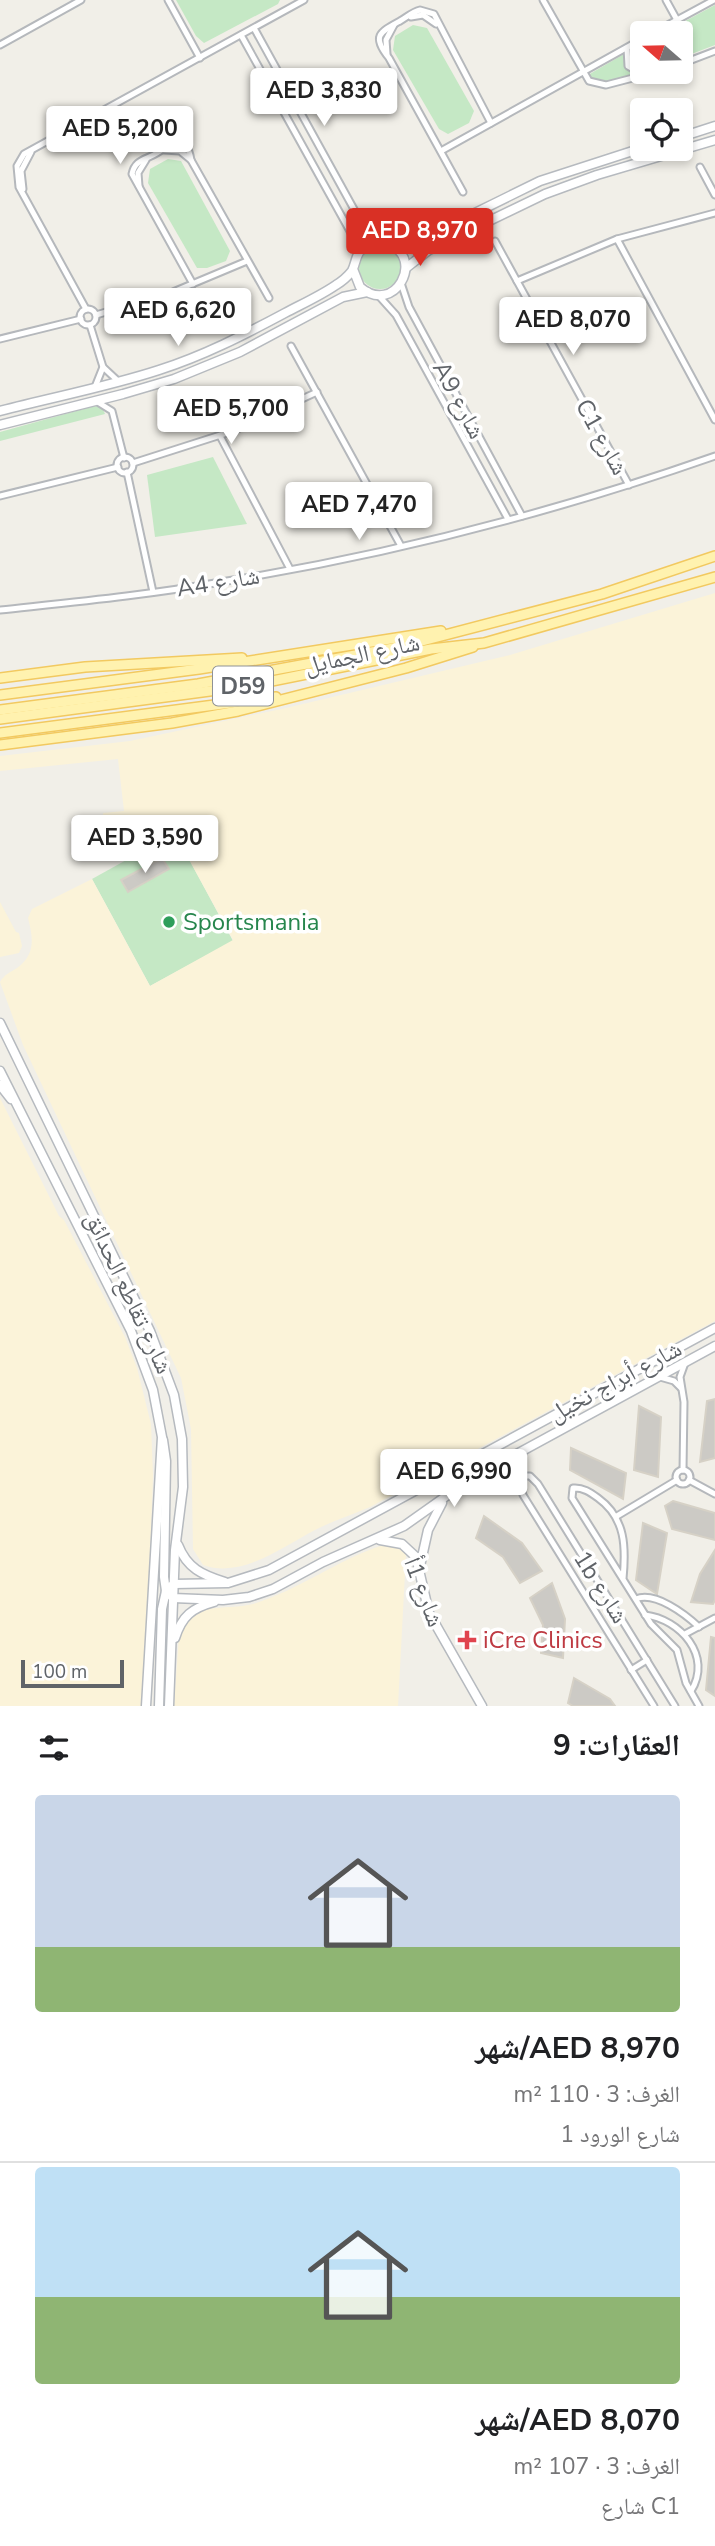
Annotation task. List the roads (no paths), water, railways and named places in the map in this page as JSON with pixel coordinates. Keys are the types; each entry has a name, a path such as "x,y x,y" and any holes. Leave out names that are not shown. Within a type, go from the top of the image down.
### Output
{"main road":[{"name":"شارع الجمايل","path":"0,710 276,671 399,647 602,594 715,556"},
{"name":"شارع الجمايل","path":"0,719 247,686 431,649 484,643 715,577"},
{"path":"0,695 464,628"},
{"path":"0,746 172,723 247,709 406,668 484,643"},
{"path":"0,678 85,667 219,657 254,660"},
{"path":"0,733 288,697"}],"street":[{"path":"0,45 81,0"},
{"path":"168,0 200,58"},
{"path":"86,309 17,181 17,166 24,154 254,28 296,2 304,0"},
{"path":"543,0 589,81 600,85 630,78"},
{"path":"666,0 677,20 714,0"},
{"path":"463,192 389,58 381,49 379,39 383,30 408,18 427,16 440,27 491,123"},
{"path":"254,28 361,222 380,242 393,246 416,242 505,196 554,176 630,152"},
{"path":"241,35 351,233 358,253"},
{"path":"441,151 630,46"},
{"path":"627,48 630,68"},
{"path":"693,59 715,51"},
{"path":"693,133 715,126"},
{"path":"405,268 429,250 545,194 597,175 715,140"},
{"path":"192,284 133,179 133,169 138,161 148,159 161,151 180,150 191,160 269,298"},
{"path":"700,167 715,195"},
{"path":"517,281 617,239 715,213"},
{"path":"617,239 715,420"},
{"name":"C1 شارع","path":"495,241 629,485"},
{"path":"0,411 176,364 235,340 331,288 353,269 358,253 368,245 380,242"},
{"path":"353,269 357,283 367,292 378,295 388,293 401,283 405,268 403,257 393,246"},
{"path":"96,315 154,298 247,261"},
{"name":"A9 شارع","path":"401,283 408,307 522,516"},
{"path":"0,425 123,394 206,367 264,340 343,297 367,292"},
{"name":"A9 شارع","path":"378,295 396,315 508,519"},
{"path":"86,309 93,310 96,315 96,321 90,325 84,324 80,319 81,313 86,309"},
{"path":"0,339 80,319"},
{"path":"90,325 103,367 118,381"},
{"path":"291,346 401,546"},
{"path":"95,387 103,367"},
{"path":"133,463 220,436 317,392"},
{"path":"112,411 123,394"},
{"path":"96,401 112,411 124,457"},
{"path":"220,436 290,569"},
{"name":"A4 شارع","path":"0,610 153,592 290,569 401,546 522,516 629,485 715,456"},
{"path":"118,467 127,472 132,469 133,463 124,457"},
{"path":"118,467 119,461 124,457"},
{"path":"0,496 118,467"},
{"path":"127,472 153,592"},
{"name":"شارع تقاطع الحدائق","path":"0,1023 150,1331 178,1409 183,1454 176,1540 169,1706"},
{"name":"شارع تقاطع الحدائق","path":"0,1071 137,1342 153,1390 162,1437 146,1706"},
{"path":"0,1085 24,1115"},
{"name":"شارع أبراج نخيل","path":"174,1584 228,1583 269,1570 715,1328"},
{"name":"شارع أبراج نخيل","path":"173,1598 223,1600 261,1594 417,1518 469,1480 715,1346"},
{"path":"683,1470 684,1402 680,1377 685,1362"},
{"path":"659,1377 669,1379 681,1388"},
{"path":"159,1706 162,1609 166,1591 166,1454 162,1437"},
{"path":"521,1451 523,1477"},
{"name":"1b شارع","path":"501,1462 515,1466 523,1477 533,1478 538,1484 674,1706"},
{"path":"677,1480 678,1473 683,1470"},
{"path":"683,1470 690,1474 689,1480"},
{"name":"1b شارع","path":"523,1477 520,1486 523,1495 653,1706"},
{"path":"677,1480 684,1483 689,1480"},
{"path":"617,1516 677,1480"},
{"path":"689,1480 715,1494"},
{"path":"623,1579 624,1541 617,1516 587,1491 576,1488 571,1490 572,1497 645,1615 654,1628 677,1650 698,1706"},
{"path":"420,1566 428,1530 444,1499"},
{"path":"176,1540 184,1559 193,1569 228,1583"},
{"name":"شارع 1أ","path":"370,1543 386,1540 402,1544 414,1554 420,1566 422,1589 429,1613 482,1706"},
{"path":"166,1591 174,1584"},
{"path":"166,1591 173,1598"},
{"path":"636,1599 645,1597 668,1605 698,1627"},
{"path":"172,1648 185,1616 197,1607 223,1600"},
{"path":"645,1615 671,1623 685,1634 697,1660 697,1675 691,1691"},
{"path":"685,1634 715,1618"},
{"path":"631,1670 647,1660"}],"place":[{"name":"Sportsmania","path":"169,922"},
{"name":"iCre Clinics","path":"467,1640"}]}
